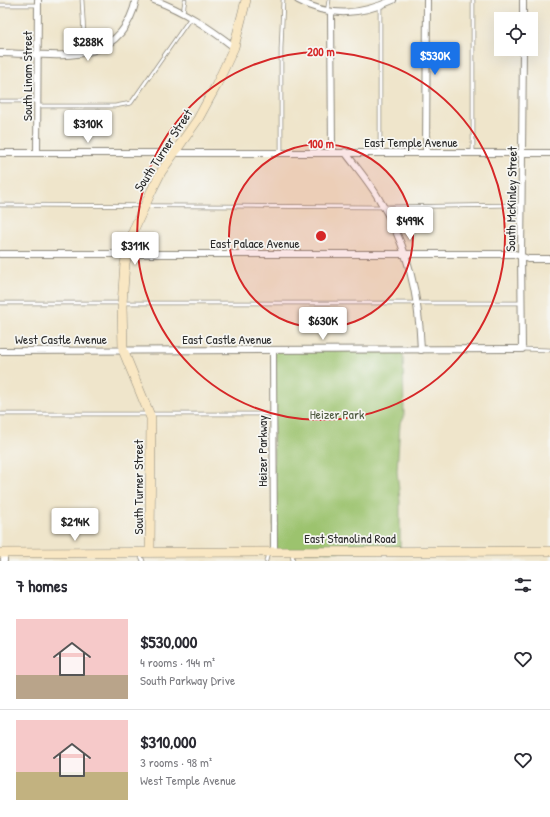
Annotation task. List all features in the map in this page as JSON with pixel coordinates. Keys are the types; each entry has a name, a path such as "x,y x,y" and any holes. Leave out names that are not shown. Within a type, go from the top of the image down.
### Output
{"main road":[{"name":"South Turner Street","path":"150,552 150,414 123,350 123,274 134,229 144,205 161,172 208,103 234,47 246,0"},
{"name":"East Stanolind Road","path":"3,555 141,557 150,552 293,556 550,552"}],"street":[{"path":"0,54 85,53 100,49 117,38 129,23 136,0"},
{"path":"154,0 191,16 234,47"},
{"path":"298,0 329,12 358,12 380,6 393,0"},
{"path":"426,152 427,0"},
{"path":"523,0 523,12"},
{"name":"South Linam Street","path":"37,153 38,3"},
{"path":"329,12 332,152"},
{"name":"South McKinley Street","path":"522,56 522,349"},
{"path":"345,152 384,207 406,254 418,304 420,350"},
{"name":"East Temple Avenue","path":"0,153 550,153"},
{"name":"East Palace Avenue","path":"0,254 515,254 528,259 550,259"},
{"name":"East Castle Avenue","path":"123,350 522,349"},
{"name":"West Castle Avenue","path":"0,351 123,350"},
{"name":"Heizer Parkway","path":"269,555 273,414 273,350"}],"lane":[{"path":"82,0 86,31 85,53"},
{"path":"183,12 185,0"},
{"path":"281,153 281,57 283,0"},
{"path":"329,0 329,12"},
{"path":"472,153 473,0"},
{"path":"0,5 38,3"},
{"path":"380,6 380,153"},
{"path":"0,101 38,104 115,106 131,103 191,16"},
{"path":"0,205 384,207 522,205"},
{"path":"0,304 522,303"},
{"path":"522,349 550,350"},
{"path":"0,414 273,414"}],"green space":[{"name":"Heizer Park","path":"273,350 403,350 404,418 400,423 397,471 400,500 400,551 274,552"}]}
